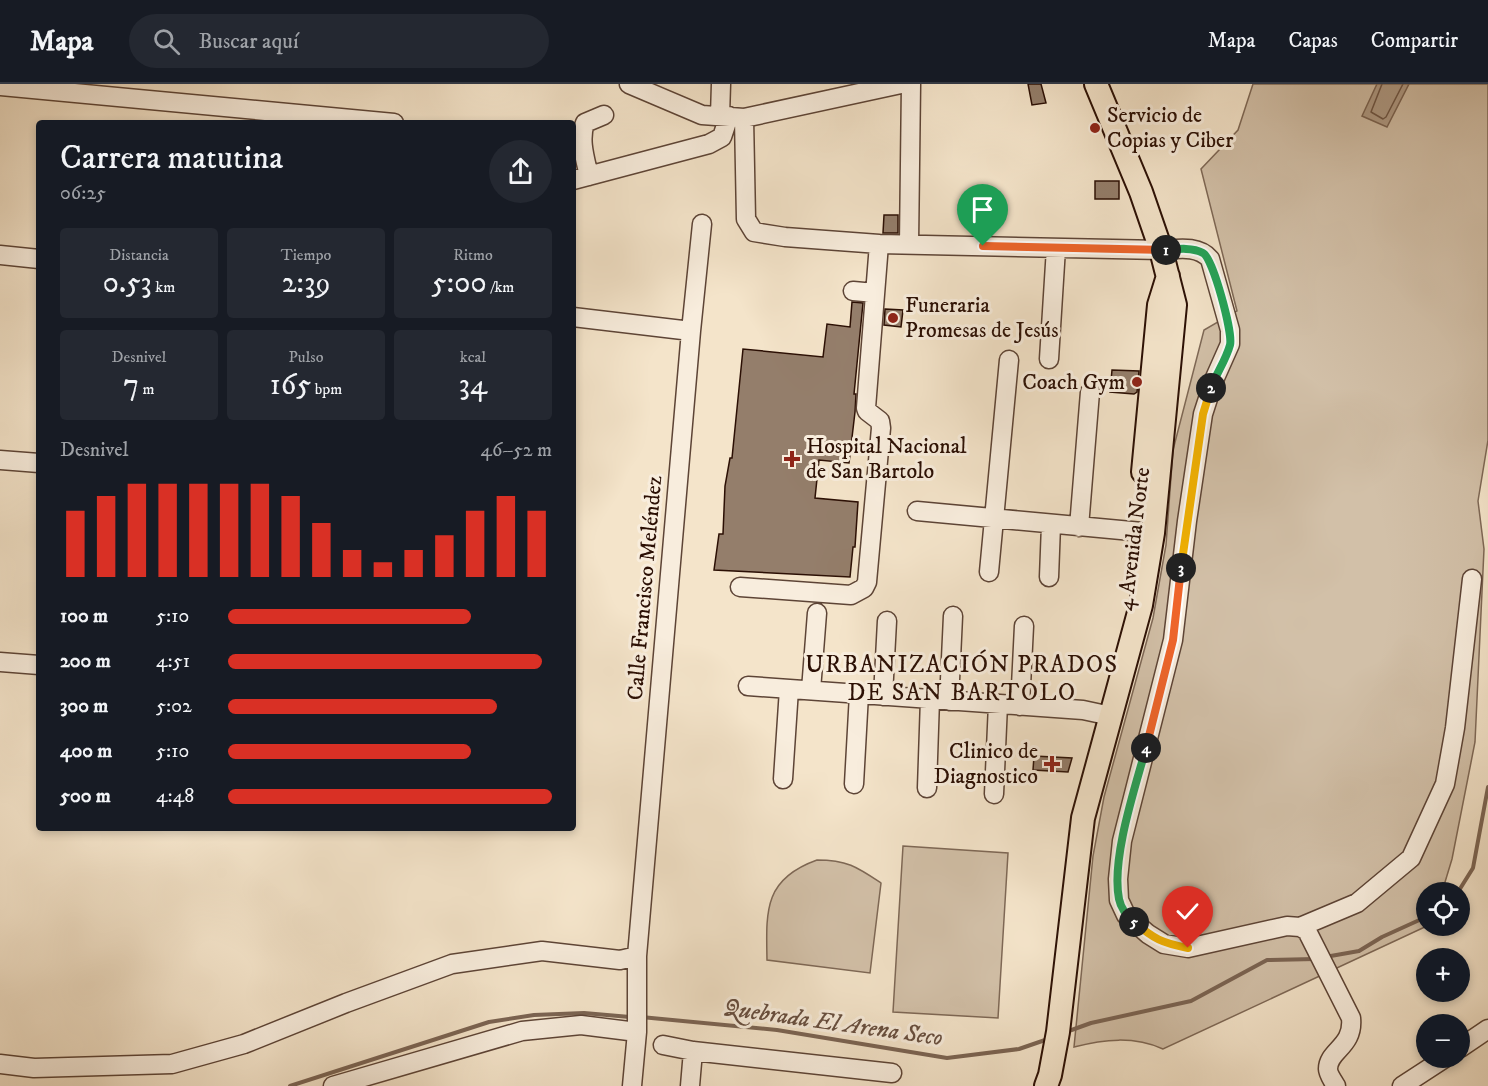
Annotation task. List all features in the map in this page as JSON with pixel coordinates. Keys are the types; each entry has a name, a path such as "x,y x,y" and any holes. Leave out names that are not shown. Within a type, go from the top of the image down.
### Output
{"main road":[{"name":"4 Avenida Norte","path":"1050,1039 1070,815 1104,714 1145,533 1159,305 1168,274 1141,192 1096,84"},
{"path":"1032,1086 1050,1039"},
{"path":"1046,1086 1050,1075 1050,1039"}],"street":[{"path":"629,84 702,115 731,117 901,84"},
{"path":"721,84 731,117 746,219 754,232 784,237 879,244 1197,250 1209,259 1230,330 1230,344 1214,380 1203,414 1186,521 1173,640 1122,841 1118,879 1119,900 1126,915 1148,934 1164,944 1188,948 1287,926 1300,927 1357,903 1411,858 1445,784 1455,728 1472,579"},
{"path":"909,244 911,84"},
{"path":"0,86 362,120"},
{"path":"604,115 585,123 582,131 581,178 709,144 722,137 731,117"},
{"name":"Calle Francisco Meléndez","path":"632,1086 637,1022 637,956 702,224"},
{"path":"740,587 851,595 864,588 867,582 881,428 880,421 866,408 879,244"},
{"path":"1049,359 1056,248"},
{"path":"0,255 36,259"},
{"path":"854,291 875,293"},
{"path":"576,316 691,332"},
{"path":"989,572 1009,360"},
{"path":"1079,528 1090,392"},
{"path":"0,460 36,464"},
{"path":"917,511 1145,533"},
{"path":"1049,577 1052,525"},
{"path":"811,690 817,613"},
{"path":"948,701 953,616"},
{"path":"883,696 887,621"},
{"path":"1020,706 1024,626"},
{"path":"0,662 36,665"},
{"path":"748,686 1104,714"},
{"path":"783,779 789,689"},
{"path":"854,784 859,694"},
{"path":"927,788 930,699"},
{"path":"994,794 998,705"},
{"path":"1300,927 1306,931 1351,1018 1352,1030 1348,1040 1330,1060 1328,1070 1336,1086"},
{"path":"0,1064 34,1068 172,1064 244,1044 452,964 542,951 620,960 637,956"},
{"path":"333,1086 522,1030 637,1022"},
{"path":"1470,1041 1488,1029"},
{"path":"663,1045 693,1051 892,1073"},
{"path":"690,1086 693,1051"},
{"path":"1402,1086 1430,1068"}],"shaded area":[{"path":"1253,84 1488,84 1488,440 1478,501 1484,549 1475,742 1452,859 1445,882 1416,882 1416,931 1163,1049 1141,1042 1119,1040 1074,1047 1093,856 1104,797 1153,618 1166,545 1173,450 1204,330 1237,311 1201,169 1238,130"},
{"path":"903,846 1008,853 998,1018 893,1012"},
{"path":"817,860 836,861 851,866 881,883 870,973 767,960 768,911 772,898 787,877"}],"water":[{"path":"1377,84 1409,84 1387,127 1362,116"}],"building":[{"path":"1028,84 1041,84 1046,103 1032,105"},
{"path":"1095,181 1119,181 1119,199 1095,199"},
{"path":"884,215 898,215 898,233 883,233"},
{"path":"852,302 863,303 849,463 819,460 815,498 858,502 850,577 714,570 719,534 723,534 725,486 730,458 732,458 743,349 823,357 827,324 850,327"},
{"name":"Funeraria Promesas de Jesús","path":"885,309 903,310 901,327 884,325"},
{"path":"1112,370 1139,371 1137,392 1134,394 1110,392"},
{"name":"Clinico de Diagnostico","path":"1034,756 1072,758 1068,772 1033,770"}],"waterway":[{"name":"Quebrada El Arena Seco","path":"1464,882 1473,868 1488,787"},
{"name":"Quebrada El Arena Seco","path":"1325,957 1359,951 1382,937 1416,922"},
{"name":"Quebrada El Arena Seco","path":"1066,1032 1091,1023 1191,1001 1267,960 1315,959"},
{"name":"Quebrada El Arena Seco","path":"290,1086 489,1022 534,1015 584,1013 630,1017"},
{"name":"Quebrada El Arena Seco","path":"641,1017 777,1030 947,1058 1019,1049 1048,1039"}],"place":[{"name":"Servicio de Copias y Ciber","path":"1095,128"},
{"name":"Funeraria Promesas de Jesús","path":"893,318"},
{"name":"Coach Gym","path":"1137,382"},
{"name":"Hospital Nacional de San Bartolo","path":"792,459"},
{"name":"Clinico de Diagnostico","path":"1052,764"}],"district":[{"name":"URBANIZACIÓN PRADOS DE SAN BARTOLO","path":"962,679"}],"route":[{"path":"983,246 1186,249 1197,250 1205,254 1212,266 1230,330 1230,344 1214,380 1203,414 1186,521 1173,640 1122,841 1118,879 1119,900 1126,915 1164,944 1188,948"}]}
